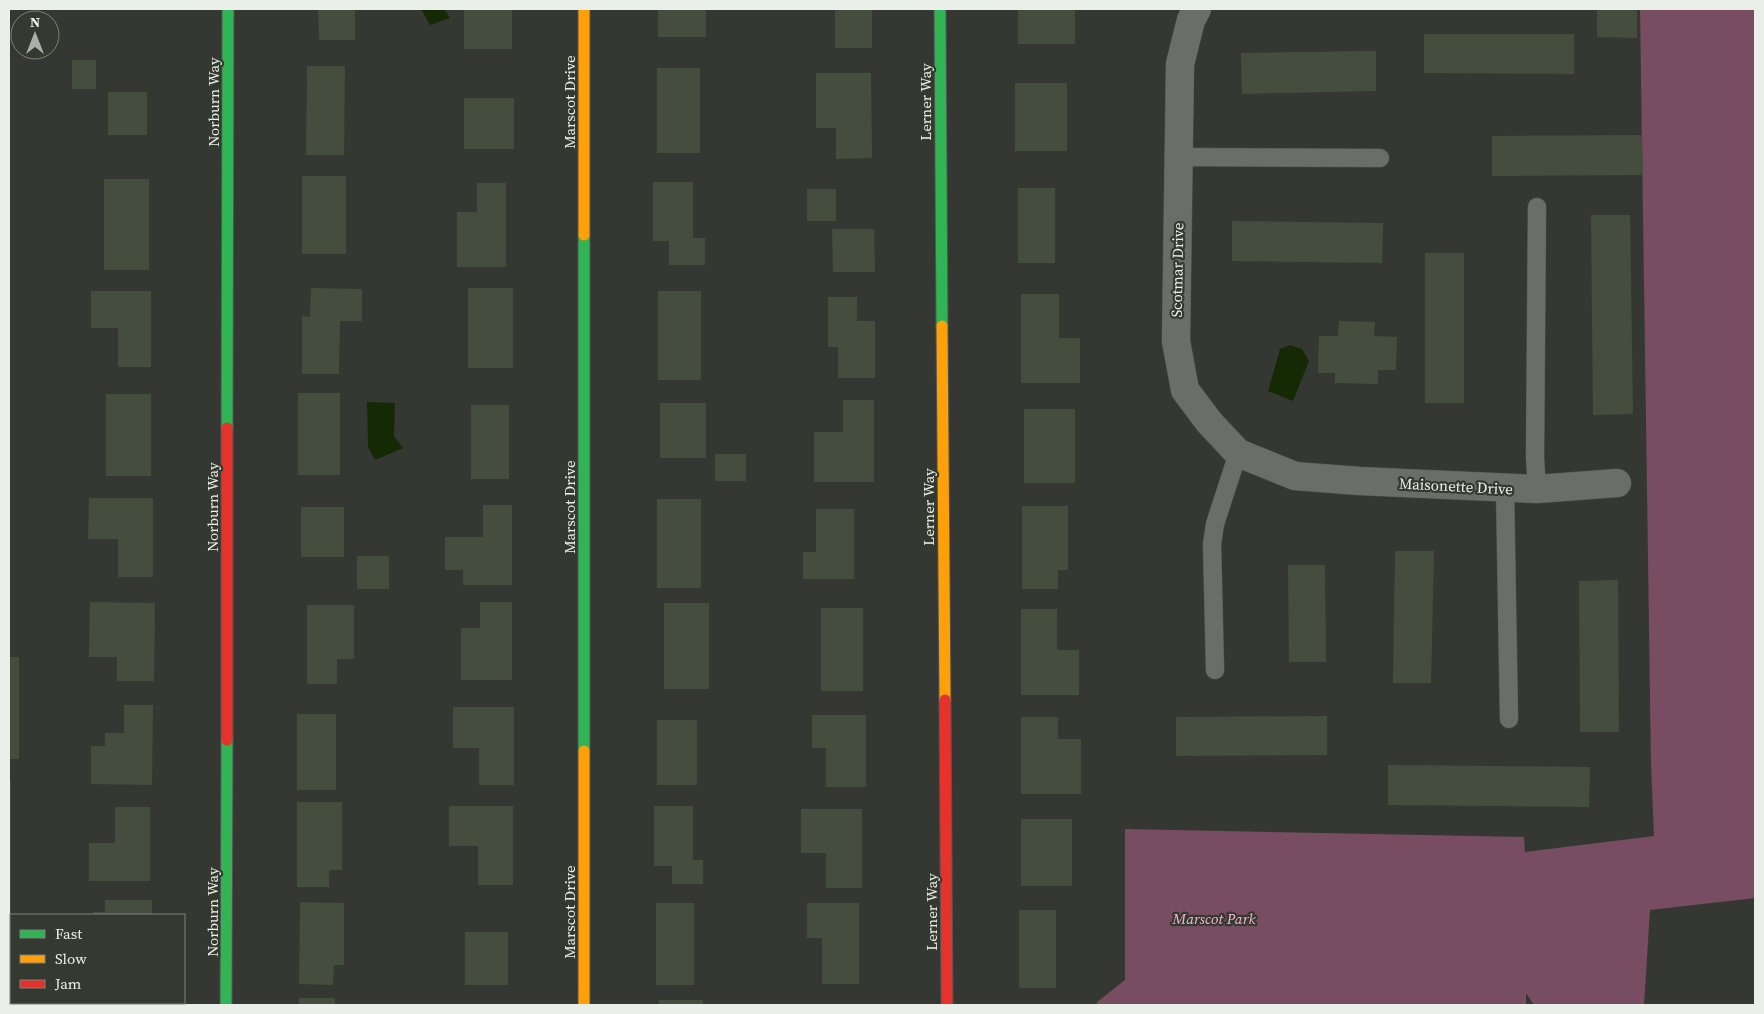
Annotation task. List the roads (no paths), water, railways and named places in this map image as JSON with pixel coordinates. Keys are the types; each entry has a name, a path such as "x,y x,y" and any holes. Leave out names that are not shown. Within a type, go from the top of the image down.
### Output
{"street":[{"name":"Norburn Way","path":"226,1005 228,9"},
{"name":"Marscot Drive","path":"584,9 584,1005"},
{"name":"Lerner Way","path":"940,9 947,1005"},
{"name":"Scotmar Drive","path":"1197,9 1191,20 1180,64 1176,341 1185,390 1209,422 1238,453 1295,476"},
{"name":"Maisonette Drive","path":"1295,476 1537,490 1618,483"}],"lane":[{"path":"1179,157 1380,158"},
{"path":"1537,207 1535,458 1537,490"},
{"path":"1215,670 1212,544 1215,524 1238,453"},
{"path":"1505,488 1509,719"}],"park label":[{"name":"Marscot Park","path":"1214,918"}]}
